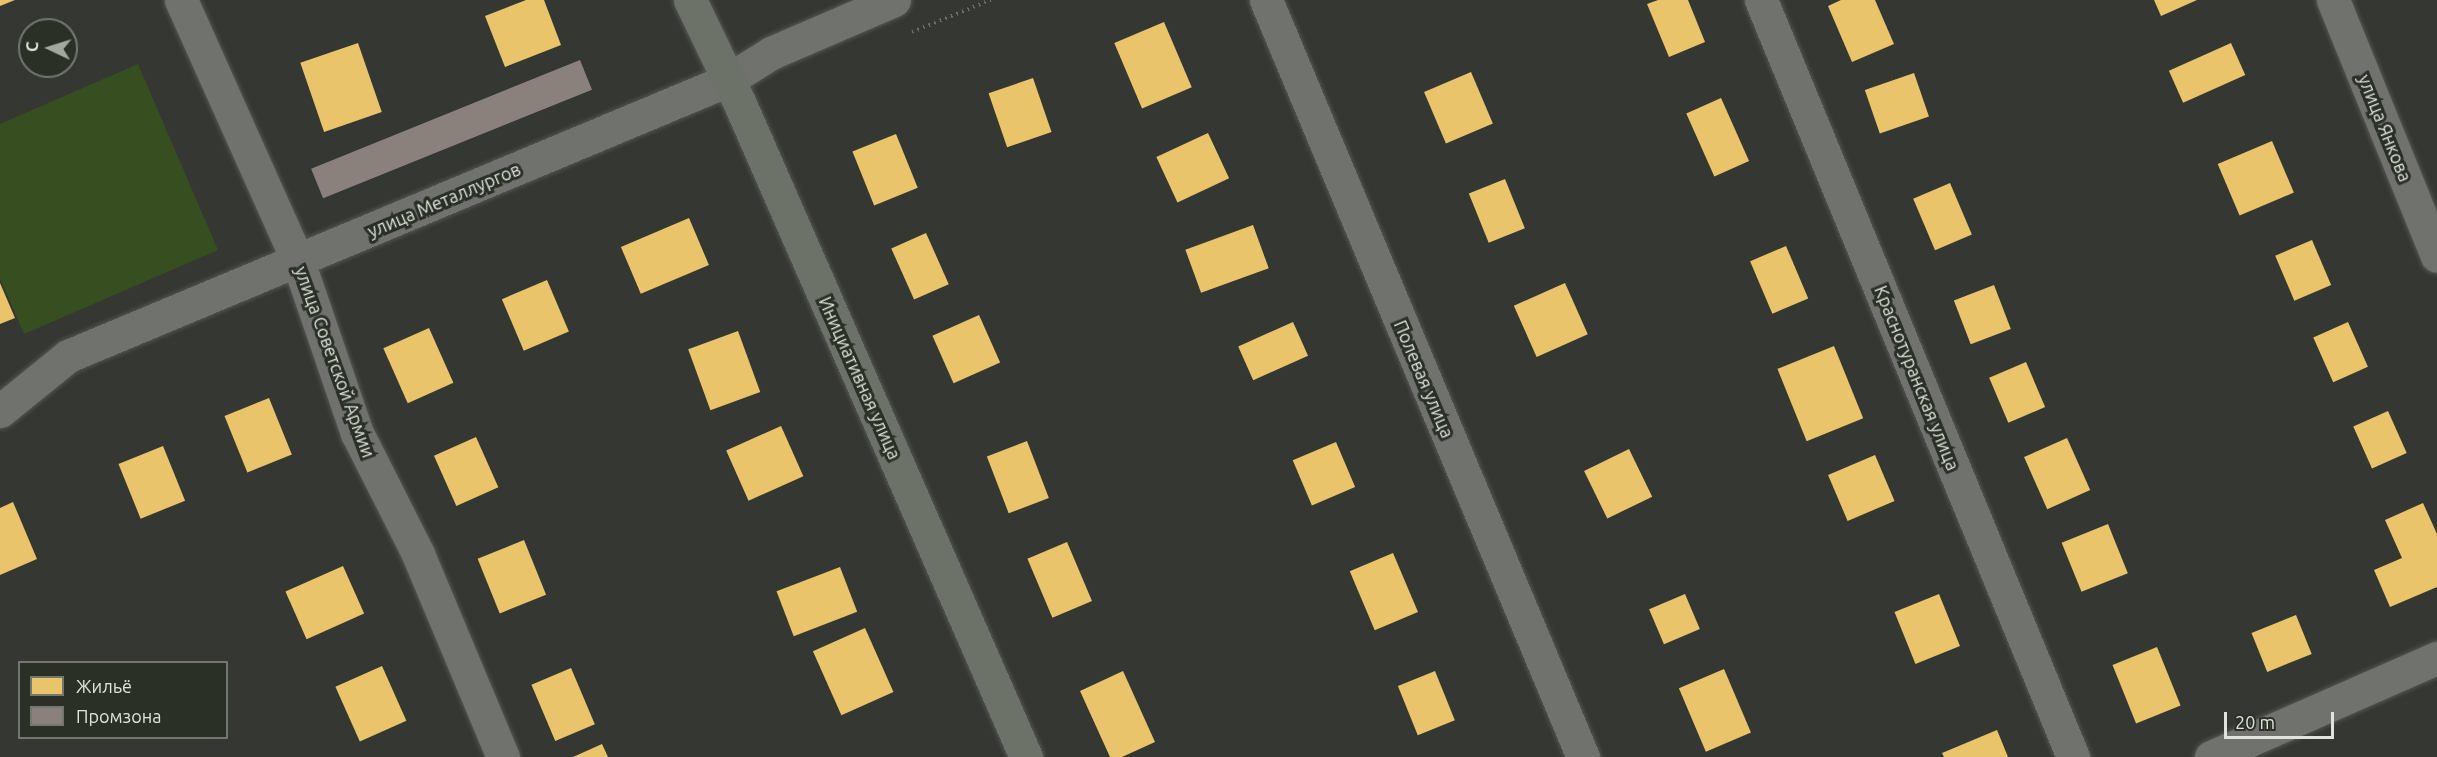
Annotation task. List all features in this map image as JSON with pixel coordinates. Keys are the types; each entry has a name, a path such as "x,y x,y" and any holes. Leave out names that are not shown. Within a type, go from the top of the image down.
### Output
{"street":[{"name":"улица Советской Армии","path":"181,0 298,261 357,433 418,554 503,757"},
{"name":"Инициативная улица","path":"690,0 728,80 1026,757"},
{"name":"улица Металлургов","path":"0,411 68,356 728,80 771,53 894,0"},
{"name":"Полевая улица","path":"1266,0 1583,757"},
{"name":"Краснотуранская улица","path":"1761,0 2073,757"},
{"name":"улица Янкова","path":"2333,0 2437,256"},
{"path":"2211,757 2437,658"}],"green space":[{"path":"138,64 218,250 24,334 0,278 0,124"}],"building: Жильё":[{"path":"0,0 15,0 0,6"},
{"path":"526,0 544,0 561,45 505,67 485,16"},
{"path":"1658,0 1688,0 1705,42 1669,57 1647,4"},
{"path":"1841,0 1875,0 1894,44 1852,62 1828,6"},
{"path":"2154,0 2197,0 2161,16"},
{"path":"1164,22 1192,87 1142,108 1114,43"},
{"path":"358,43 382,112 324,132 300,63"},
{"path":"2231,43 2245,75 2183,103 2169,71"},
{"path":"1471,72 1493,124 1446,143 1424,92"},
{"path":"1914,73 1929,116 1880,133 1865,90"},
{"path":"1033,78 1052,132 1007,147 989,93"},
{"path":"1721,98 1749,161 1714,176 1686,113"},
{"path":"1208,133 1229,178 1177,202 1156,157"},
{"path":"896,134 918,188 874,205 852,152"},
{"path":"2272,141 2294,193 2240,216 2218,164"},
{"path":"1505,179 1525,228 1489,243 1469,194"},
{"path":"1950,183 1972,235 1935,250 1913,199"},
{"path":"689,218 709,265 641,294 621,247"},
{"path":"1253,225 1269,268 1201,293 1185,250"},
{"path":"926,233 949,284 914,300 891,248"},
{"path":"2312,240 2331,285 2294,301 2275,256"},
{"path":"1786,246 1808,298 1772,314 1750,261"},
{"path":"547,280 569,332 524,351 502,299"},
{"path":"0,283 15,318 0,324"},
{"path":"1565,283 1588,334 1537,357 1514,306"},
{"path":"1994,285 2011,329 1971,344 1954,300"},
{"path":"979,315 1000,363 954,383 932,336"},
{"path":"1293,322 1308,356 1253,380 1238,346"},
{"path":"2348,322 2368,367 2333,382 2313,337"},
{"path":"429,328 453,383 408,403 383,348"},
{"path":"738,331 760,392 710,410 688,349"},
{"path":"1834,346 1863,418 1807,441 1777,369"},
{"path":"2026,362 2045,407 2008,423 1989,378"},
{"path":"269,398 292,455 247,473 224,416"},
{"path":"2388,411 2407,453 2372,468 2353,426"},
{"path":"781,426 803,476 749,501 726,450"},
{"path":"476,437 498,487 456,506 434,456"},
{"path":"2067,438 2090,490 2047,509 2024,457"},
{"path":"1027,441 1049,498 1009,513 987,456"},
{"path":"1336,442 1355,487 1312,505 1293,460"},
{"path":"163,446 185,501 141,519 118,464"},
{"path":"1629,449 1652,497 1607,519 1584,471"},
{"path":"1875,455 1895,501 1848,521 1828,475"},
{"path":"13,502 37,559 0,575 0,508"},
{"path":"2423,503 2437,534 2437,587 2390,607 2374,570 2402,558 2385,520"},
{"path":"2108,524 2128,573 2081,592 2062,543"},
{"path":"524,540 546,595 500,613 478,559"},
{"path":"1067,542 1092,601 1052,618 1027,559"},
{"path":"1393,553 1418,612 1375,630 1350,571"},
{"path":"343,566 364,614 307,639 285,592"},
{"path":"840,567 857,612 794,636 777,591"},
{"path":"1685,594 1700,629 1664,644 1649,609"},
{"path":"1939,594 1960,646 1915,664 1894,612"},
{"path":"2296,615 2312,654 2267,672 2251,633"},
{"path":"865,628 893,692 841,715 813,651"},
{"path":"2157,647 2181,705 2136,723 2112,665"},
{"path":"382,666 406,721 360,742 335,687"},
{"path":"571,668 595,724 555,741 531,685"},
{"path":"1724,669 1751,733 1706,752 1679,688"},
{"path":"1123,671 1155,742 1122,757 1110,757 1080,691"},
{"path":"1435,671 1455,720 1418,735 1398,686"},
{"path":"1997,730 2008,757 1944,757 1942,753"},
{"path":"602,744 608,757 573,757"}],"building: Промзона":[{"path":"580,60 592,90 323,198 311,169"}]}
